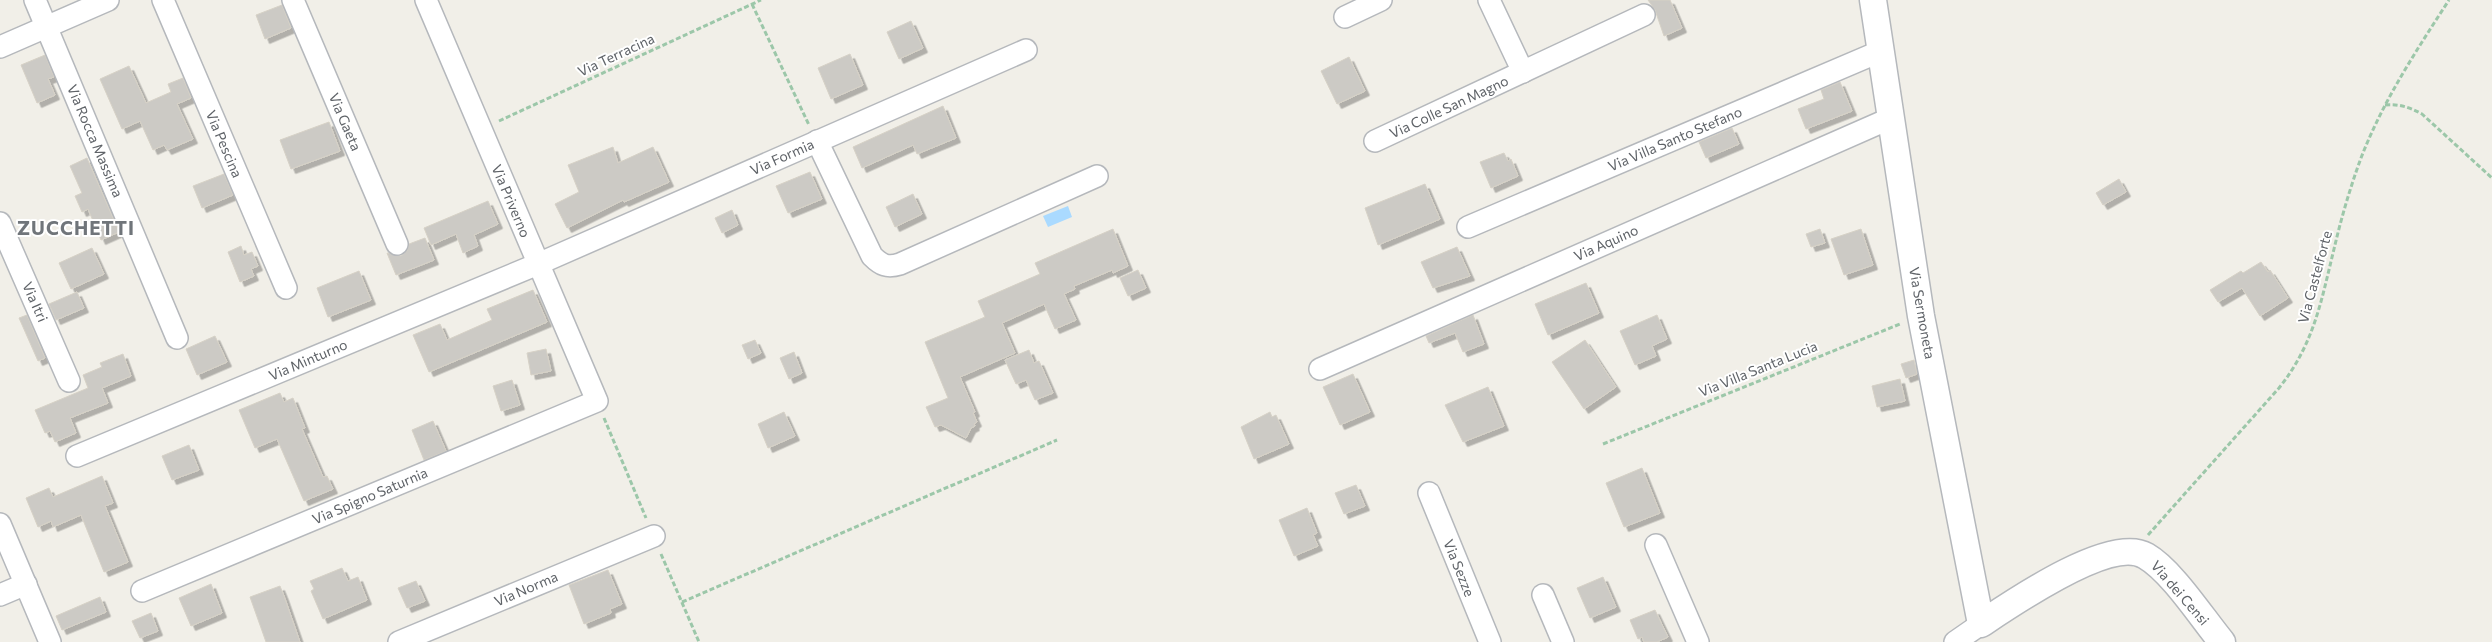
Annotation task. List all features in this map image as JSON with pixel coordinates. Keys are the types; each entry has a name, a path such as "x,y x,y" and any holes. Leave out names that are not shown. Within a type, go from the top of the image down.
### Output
{"street":[{"name":"Via Rocca Massima","path":"35,0 178,338"},
{"path":"0,47 108,0"},
{"name":"Via Pescina","path":"162,0 286,288"},
{"name":"Via Gaeta","path":"293,0 397,244"},
{"name":"Via Priverno","path":"426,0 597,401"},
{"path":"1345,17 1381,0"},
{"name":"Via Colle San Magno","path":"1488,0 1523,72"},
{"name":"Via Sermoneta","path":"1873,0 1922,316 1981,624"},
{"name":"Via Colle San Magno","path":"1375,142 1644,15"},
{"name":"Via Formia","path":"538,264 1026,50"},
{"name":"Via Villa Santo Stefano","path":"1468,226 1881,51"},
{"name":"Via Aquino","path":"1320,369 1891,118"},
{"path":"817,141 872,256 882,265 888,266 900,264 1097,176"},
{"name":"Via Itri","path":"0,223 69,381"},
{"name":"Via Minturno","path":"77,456 538,264"},
{"name":"Via Spigno Saturnia","path":"142,591 597,401"},
{"name":"Via Sezze","path":"1429,493 1490,642"},
{"path":"0,524 50,642"},
{"name":"Via Norma","path":"399,642 432,636 654,536"},
{"path":"1656,545 1698,642"},
{"path":"1955,642 2022,596 2064,574 2104,557 2132,552"},
{"name":"Via dei Censi","path":"2132,552 2147,556 2167,574 2222,642"},
{"path":"0,595 26,584"},
{"path":"1542,595 1563,642"}],"path":[{"name":"Via Terracina","path":"481,130 761,0"},
{"name":"Via Castelforte","path":"2132,552 2279,388 2297,363 2312,334 2320,309 2337,237 2361,158 2404,68 2449,0"},
{"path":"752,4 817,141"},
{"path":"2385,105 2399,104 2410,107 2422,114 2492,178"},
{"name":"Via Villa Santa Lucia","path":"1603,444 1922,316"},
{"path":"682,602 1057,440"}],"water":[{"path":"1068,206 1072,217 1048,227 1043,216"}],"building":[{"path":"1648,0 1670,0 1682,28 1664,36 1655,10"},
{"path":"282,5 291,28 265,39 256,15"},
{"path":"911,21 923,48 899,59 887,32"},
{"path":"850,54 863,85 831,99 818,68"},
{"path":"45,55 54,77 48,79 55,95 37,103 21,65"},
{"path":"1349,57 1365,91 1337,104 1321,71"},
{"path":"129,66 146,103 171,92 168,84 183,78 191,98 177,104 193,139 167,150 164,145 153,150 140,121 122,129 100,79"},
{"path":"1840,82 1852,111 1806,129 1798,109 1824,99 1821,90"},
{"path":"943,106 956,138 917,154 913,145 862,168 853,147"},
{"path":"329,122 340,151 291,169 280,140"},
{"path":"1732,128 1739,144 1706,158 1699,142"},
{"path":"613,147 618,163 653,147 669,182 624,202 623,200 567,228 555,204 579,192 568,165"},
{"path":"1504,153 1508,161 1511,159 1518,176 1491,188 1480,162"},
{"path":"87,158 119,232 101,240 88,209 82,212 75,196 82,193 70,166"},
{"path":"810,172 822,199 788,213 776,186"},
{"path":"224,174 233,195 202,208 193,186"},
{"path":"2119,179 2126,192 2103,205 2096,193"},
{"path":"1425,184 1440,219 1378,245 1365,208"},
{"path":"913,194 922,214 895,227 886,207"},
{"path":"488,201 498,224 474,235 478,246 463,253 456,234 431,245 424,228"},
{"path":"732,210 738,225 722,233 715,218"},
{"path":"1113,229 1128,266 1113,273 1112,270 1074,286 1075,289 1064,294 1076,320 1055,329 1044,304 1002,323 1015,353 960,377 975,412 973,413 977,422 974,424 975,426 971,428 966,438 941,425 935,427 926,407 948,398 925,342 985,317 978,301 1040,274 1035,263"},
{"path":"1820,229 1825,243 1811,247 1806,234"},
{"path":"1861,229 1873,265 1844,275 1831,239"},
{"path":"425,238 434,260 396,275 387,253 401,256 407,251 409,244"},
{"path":"241,246 244,255 252,252 258,266 251,269 254,276 240,282 228,252"},
{"path":"1457,247 1470,276 1433,288 1421,262"},
{"path":"92,248 104,274 71,289 59,263"},
{"path":"2261,262 2268,272 2270,270 2288,298 2260,316 2242,288 2218,302 2210,290 2241,271 2243,273"},
{"path":"1138,270 1146,288 1128,296 1120,278"},
{"path":"359,271 371,300 328,317 317,288"},
{"path":"1586,283 1599,313 1548,335 1535,304"},
{"path":"533,290 547,322 429,372 413,335 440,324 447,340 492,320 487,309"},
{"path":"77,292 84,308 56,320 49,304"},
{"path":"27,315 45,358 38,361 19,318"},
{"path":"1473,315 1484,344 1463,352 1455,333 1429,343 1426,336"},
{"path":"1657,315 1667,339 1652,346 1656,356 1635,365 1620,331"},
{"path":"215,336 227,362 197,375 186,349"},
{"path":"755,340 761,353 748,359 742,345"},
{"path":"1585,340 1616,387 1584,409 1552,362"},
{"path":"546,349 551,371 531,375 527,353"},
{"path":"1029,350 1034,363 1039,361 1053,393 1035,400 1026,380 1016,384 1005,360"},
{"path":"794,352 802,373 789,379 780,358"},
{"path":"123,354 131,376 102,388 108,403 70,418 76,433 55,442 50,431 45,433 35,410 88,388 83,375 102,367 100,363"},
{"path":"1914,360 1917,374 1906,378 1901,364"},
{"path":"1353,374 1370,412 1340,425 1323,387"},
{"path":"1900,379 1905,401 1877,407 1872,386"},
{"path":"512,380 520,405 501,411 493,386"},
{"path":"1488,387 1504,426 1463,442 1445,405"},
{"path":"280,393 284,402 293,398 305,428 302,429 323,477 327,476 333,489 304,501 277,439 255,448 239,410"},
{"path":"784,412 795,436 768,448 758,424"},
{"path":"1270,412 1272,417 1276,415 1289,444 1254,459 1241,427"},
{"path":"433,421 446,451 424,460 412,430"},
{"path":"189,445 199,470 172,480 162,456"},
{"path":"1642,468 1660,513 1624,527 1606,483"},
{"path":"102,476 113,503 105,506 128,562 104,572 81,515 53,527 51,521 38,527 26,498 49,488 53,497"},
{"path":"1356,485 1365,506 1344,514 1335,493"},
{"path":"1307,508 1317,533 1313,535 1318,546 1294,556 1279,520"},
{"path":"342,568 348,581 358,577 367,600 323,619 311,591 314,589 310,581"},
{"path":"608,570 622,604 610,609 611,613 584,624 569,585"},
{"path":"1603,577 1616,607 1590,618 1577,588"},
{"path":"416,581 425,601 407,608 398,588"},
{"path":"211,584 222,613 191,626 179,598"},
{"path":"280,586 300,642 266,642 250,597"},
{"path":"100,597 106,612 62,630 56,616"},
{"path":"1655,610 1668,637 1657,642 1644,642 1642,637 1638,639 1630,620"},
{"path":"151,613 158,631 140,638 132,621"}],"district":[{"name":"ZUCCHETTI","path":"76,228"}]}
